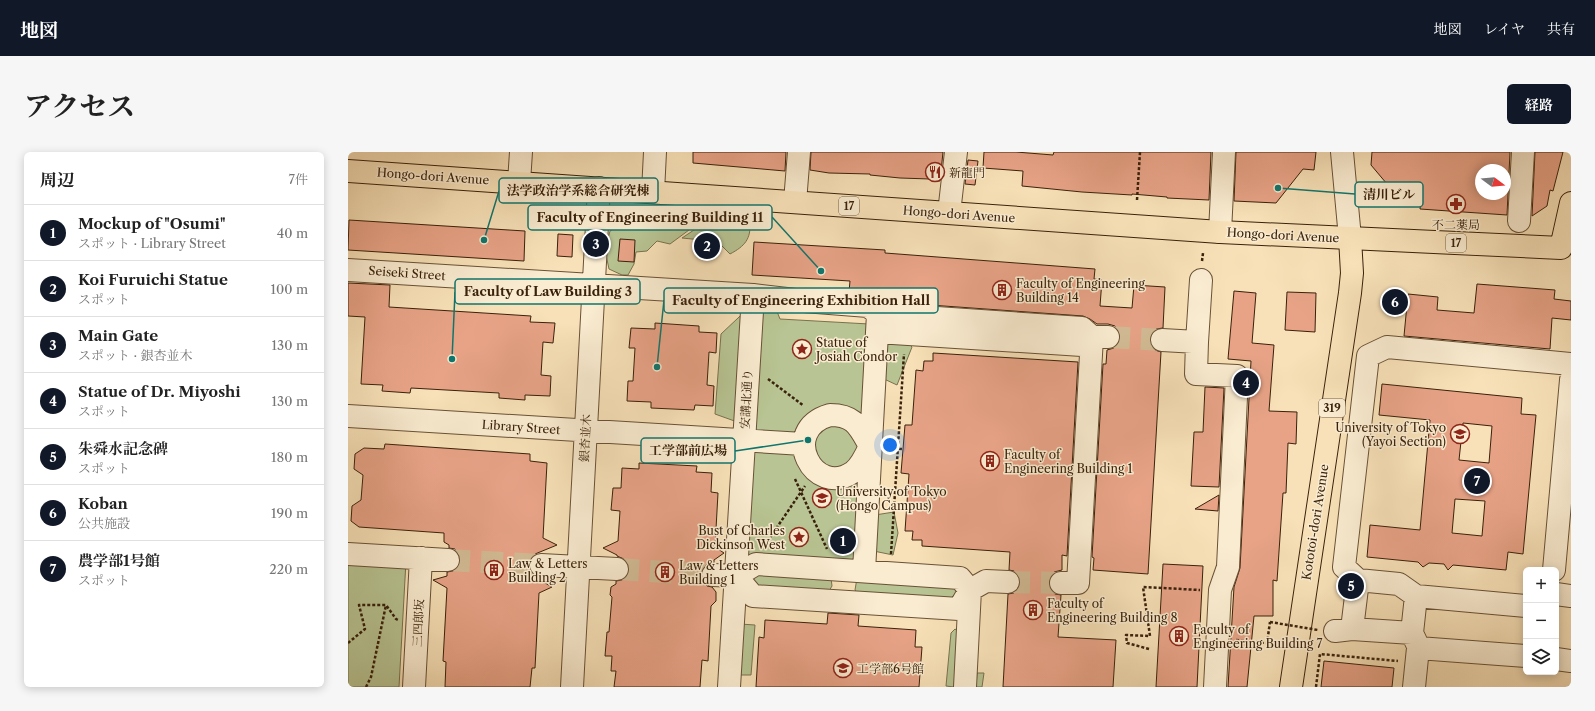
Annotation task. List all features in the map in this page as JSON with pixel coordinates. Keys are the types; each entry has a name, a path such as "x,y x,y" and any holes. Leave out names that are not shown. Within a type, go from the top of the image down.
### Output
{"main road":[{"name":"Hongo-dori Avenue","path":"348,171 1220,232 1566,249"},
{"name":"17","path":"1566,249 1571,203"},
{"name":"Kototoi-dori Avenue","path":"1291,687 1350,293 1352,273 1350,238"}],"street":[{"path":"519,182 521,152"},
{"path":"653,192 655,152"},
{"path":"795,202 799,152"},
{"path":"949,213 956,152"},
{"path":"1220,232 1224,152"},
{"path":"1342,152 1350,238"},
{"path":"1519,221 1522,152"},
{"name":"銀杏並木","path":"572,687 599,188"},
{"name":"Seiseki Street","path":"348,270 753,294 804,302 868,306 877,323"},
{"path":"1201,280 1196,374 1237,376 1228,567 1220,590 1215,687"},
{"name":"安講北通り","path":"729,687 753,294"},
{"path":"877,323 905,334 1082,345 1100,337"},
{"path":"877,323 1082,328 1100,337"},
{"path":"843,602 846,570 870,446 877,323"},
{"path":"1061,583 1078,584 1100,337"},
{"path":"1162,340 1197,342"},
{"path":"1523,606 1416,596 1399,584 1358,580 1344,567 1368,356 1387,347 1571,364"},
{"path":"1554,567 1571,380"},
{"path":"830,415 840,415 851,419 859,426 870,446 860,464 853,472 844,476 829,477 816,471 809,464 803,444 811,425 821,418 830,415"},
{"name":"Library Street","path":"348,416 803,444"},
{"path":"348,554 448,560"},
{"name":"三四郎坂","path":"414,687 421,558"},
{"path":"713,575 736,576 756,564 960,578 970,590 965,687"},
{"path":"541,565 617,569"},
{"path":"736,576 753,596 958,609 970,590 986,581 1008,582"},
{"path":"1358,580 1335,630 1416,648 1523,656"},
{"path":"1559,594 1571,596"},
{"path":"1414,687 1416,596"},
{"path":"1559,659 1571,661"}],"path":[{"path":"1137,200 1140,152"},
{"path":"890,573 905,334"},
{"path":"748,365 821,418"},
{"path":"764,548 816,471"},
{"path":"794,478 827,547 846,570"},
{"path":"1149,649 1126,643 1126,635 1150,636 1143,587 1220,590"},
{"path":"348,643 365,629 359,605 386,605"},
{"path":"386,605 396,619 418,621"},
{"path":"366,687 371,677 386,605"},
{"path":"1230,639 1267,643 1270,622 1335,630"},
{"path":"1316,687 1320,654 1416,648"}],"green space":[{"path":"659,214 692,216 689,230 670,244 657,241 647,251 636,252 634,264 628,275 622,275 609,269 605,250 610,231 636,216"},
{"path":"723,214 732,229 739,220 750,222 749,233 746,241 740,248 730,254 715,239 709,243 702,240 682,238 697,228 708,218"},
{"path":"755,302 776,309 780,319 869,324 855,562 746,556 754,428 715,414 721,334"},
{"path":"892,326 912,347 897,385 869,372"},
{"path":"894,512 898,533 893,555 859,548 862,517"},
{"path":"406,561 399,687 348,687 348,564"},
{"path":"755,571 831,578 832,586 829,591 758,590 752,577"},
{"path":"857,578 957,583 959,598 859,595 855,590"},
{"path":"740,624 755,625 751,675 736,675"},
{"path":"955,629 958,631 954,687 946,686 951,633"},
{"path":"977,673 984,673 982,687 976,687"}],"building":[{"path":"693,152 786,152 785,171 693,163"},
{"path":"811,152 943,152 940,181 870,174 829,173 810,170"},
{"path":"984,152 1016,152 1053,155 1054,152 1211,152 1209,200 1082,192 1022,186 1023,171 983,168"},
{"path":"1236,152 1316,152 1314,170 1303,169 1276,203 1234,201"},
{"path":"1372,152 1510,152 1509,164 1475,164 1475,200 1508,200 1507,215 1420,209 1421,191 1406,190 1406,184 1387,184 1371,165"},
{"path":"1535,152 1563,152 1553,191 1550,190 1547,206 1532,216"},
{"path":"968,160 978,161 975,185 965,184"},
{"path":"349,220 525,231 524,261 348,250"},
{"path":"558,234 573,235 572,257 557,256"},
{"path":"620,239 635,240 634,262 618,261"},
{"path":"754,242 885,250 885,253 1095,269 1094,279 1102,280 1100,306 1132,308 1134,285 1165,287 1163,328 1156,329 1152,333 1150,339 1151,346 1155,350 1161,352 1148,574 1093,570 1094,558 1092,557 1103,364 1106,364 1107,350 1114,348 1119,343 1119,331 1115,326 1108,324 1097,324 1083,316 902,303 902,299 878,298 869,294 849,292 850,281 752,275"},
{"path":"348,283 390,285 389,307 531,316 530,322 555,323 553,343 543,342 541,375 551,376 550,396 525,395 525,400 499,398 499,393 411,388 410,393 382,391 383,385 361,384 365,317 348,316"},
{"path":"1477,284 1555,290 1554,299 1571,301 1571,320 1552,318 1550,349 1404,336 1408,294 1438,297 1437,310 1474,313"},
{"path":"1234,291 1256,293 1252,343 1274,345 1269,411 1297,412 1296,444 1288,443 1286,493 1283,493 1277,581 1273,580 1273,616 1254,616 1247,687 1228,687 1234,587 1240,568 1251,361 1228,359"},
{"path":"1287,292 1316,293 1315,332 1285,330"},
{"path":"655,323 699,326 699,332 717,333 716,353 709,352 707,385 714,386 713,406 695,405 694,410 651,408 651,402 627,401 628,381 633,381 635,348 629,348 631,328 655,329"},
{"name":"Faculty of Engineering Building 1","path":"933,353 1078,362 1067,556 1062,555 1062,570 1054,572 1050,577 1049,583 1050,590 1055,594 1061,595 1058,637 1116,640 1113,687 1003,687 1008,594 1014,593 1019,588 1020,583 1019,576 1014,571 1009,570 1010,552 922,546 922,540 912,540 913,531 905,531 909,474 901,473 905,425 912,425 916,370 923,371 924,361 933,361"},
{"path":"1382,384 1522,398 1521,414 1536,415 1523,554 1508,552 1506,570 1453,565 1448,570 1444,564 1429,563 1423,567 1418,562 1367,557 1370,525 1420,530 1430,420 1379,415","holes":["1463,423 1492,426 1489,463 1459,460","1455,499 1485,501 1482,536 1452,533"]},
{"path":"1205,387 1224,388 1219,487 1191,486 1194,432 1203,432"},
{"name":"Law & Letters Building 2","path":"385,444 530,454 530,461 547,463 543,538 557,545 535,554 531,558 529,564 530,570 534,575 540,577 540,580 552,587 539,593 535,668 532,668 530,687 445,687 446,662 443,661 447,588 433,580 447,576 447,572 453,571 458,567 460,560 459,554 455,549 449,548 449,545 444,542 444,533 359,527 351,521 352,506 361,500 363,475 354,469 355,454 364,448 384,449"},
{"name":"Law & Letters Building 1","path":"639,463 697,466 696,472 712,473 711,492 718,493 715,547 724,553 714,560 714,563 707,564 702,569 701,574 702,581 707,586 712,587 716,592 716,601 711,606 708,661 702,660 700,687 614,687 616,671 611,671 612,656 605,656 607,632 609,632 612,597 610,595 611,587 616,584 616,581 622,580 627,576 629,569 628,563 624,559 603,548 618,541 620,511 611,510 613,488 621,488 622,468 639,469"},
{"path":"1219,495 1218,511 1195,509"},
{"name":"Faculty of Engineering Building 7","path":"1163,564 1203,566 1197,687 1156,687"},
{"path":"828,613 859,615 858,626 916,630 915,647 922,647 919,687 756,687 759,637 764,638 765,620 827,624"},
{"path":"1324,661 1394,668 1392,687 1321,687"}],"tunnel":[{"path":"1108,337 1162,340"},
{"path":"448,560 541,565"},
{"path":"617,569 713,575"},
{"path":"1008,582 1061,583"}],"place":[{"name":"新龍門","path":"935,172"},
{"name":"清川ビル","path":"1278,188"},
{"name":"不二薬局","path":"1456,204"},
{"name":"法学政治学系総合研究棟","path":"484,240"},
{"name":"Main Gate","path":"596,244"},
{"name":"Koi Furuichi Statue","path":"707,246"},
{"name":"Faculty of Engineering Building 11","path":"821,271"},
{"name":"Faculty of Engineering Building 14","path":"1002,290"},
{"name":"Koban","path":"1395,302"},
{"name":"Statue of Josiah Condor","path":"802,349"},
{"name":"Faculty of Law Building 3","path":"452,359"},
{"name":"Faculty of Engineering Exhibition Hall","path":"657,367"},
{"name":"Statue of Dr. Miyoshi","path":"1246,383"},
{"name":"University of Tokyo (Yayoi Section)","path":"1460,434"},
{"name":"工学部前広場","path":"808,440"},
{"name":"Faculty of Engineering Building 1","path":"990,461"},
{"name":"農学部1号館","path":"1477,481"},
{"name":"University of Tokyo (Hongo Campus)","path":"822,498"},
{"name":"Bust of Charles Dickinson West","path":"799,537"},
{"name":"Mockup of \"Osumi\"","path":"843,541"},
{"name":"Law & Letters Building 2","path":"494,570"},
{"name":"Law & Letters Building 1","path":"665,572"},
{"name":"朱舜水記念碑","path":"1351,586"},
{"name":"Faculty of Engineering Building 8","path":"1033,610"},
{"name":"Faculty of Engineering Building 7","path":"1179,636"},
{"name":"工学部6号館","path":"843,668"}]}
